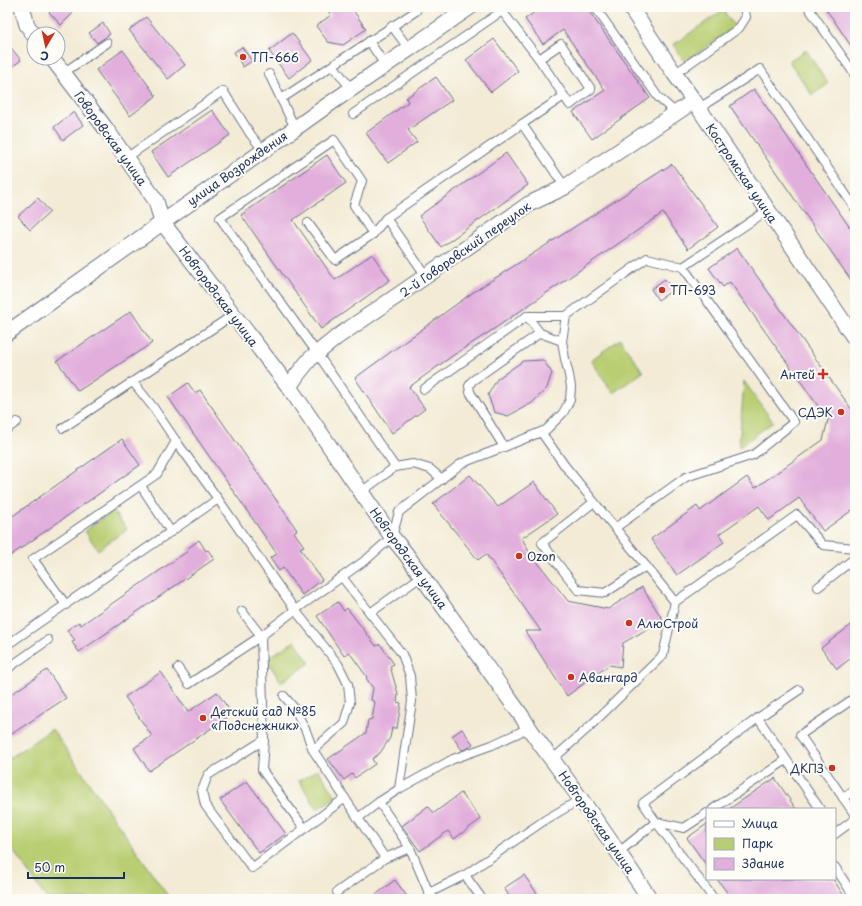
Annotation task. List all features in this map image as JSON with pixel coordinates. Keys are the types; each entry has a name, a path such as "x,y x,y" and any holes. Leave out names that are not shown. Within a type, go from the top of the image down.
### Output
{"street":[{"path":"22,7 28,26"},
{"name":"улица Возрождения","path":"7,333 263,150 470,7"},
{"name":"Костромская улица","path":"630,7 855,339"},
{"name":"Говоровская улица","path":"58,66 106,129 156,201 162,222"},
{"name":"2-й Говоровский переулок","path":"289,388 310,359 337,336 529,204 565,187 676,113 696,105"},
{"name":"Новгородская улица","path":"162,222 289,388 392,537 422,576 523,718 528,728 553,759 619,852 650,899"}],"lane":[{"path":"595,7 658,97 676,113"},
{"path":"674,74 739,28 746,17 744,7"},
{"path":"808,7 855,76"},
{"path":"353,114 505,9 539,60 570,105 591,90 561,44 539,60"},
{"path":"281,99 416,10"},
{"path":"392,26 409,49"},
{"path":"369,41 385,65"},
{"path":"63,73 107,43"},
{"path":"333,65 351,89"},
{"path":"696,105 707,102 760,69 855,208"},
{"path":"269,74 295,128"},
{"path":"126,158 223,92 263,150"},
{"path":"308,224 334,260 373,234 386,218 564,96"},
{"path":"522,124 565,187"},
{"path":"373,234 354,205 362,181 334,140 220,218 317,353 395,467"},
{"path":"683,267 768,210"},
{"path":"386,218 426,276"},
{"path":"424,389 527,316 566,316 647,258 683,267 794,422 753,455 686,477 615,528"},
{"path":"63,428 233,315"},
{"path":"527,316 540,333 562,341"},
{"path":"178,668 189,684 261,636 367,559 392,537 399,512 462,463 546,430 563,413 570,400 569,375 562,341 566,316"},
{"path":"504,447 470,392 469,386 472,381 540,333"},
{"path":"133,382 153,407 295,610 338,664 348,684 350,703 344,723 313,750"},
{"path":"7,429 17,422"},
{"path":"541,432 565,466 675,602"},
{"path":"66,605 33,559 157,474 176,441"},
{"path":"361,492 395,467 413,464 430,468 442,479"},
{"path":"141,486 171,532"},
{"path":"7,645 218,499"},
{"path":"594,502 542,543 578,590 605,593 646,566"},
{"path":"553,759 587,729 663,655 675,602 797,514 822,545 855,548"},
{"path":"818,587 855,558"},
{"path":"342,576 402,654 410,676 412,701 399,789"},
{"path":"370,614 422,576"},
{"path":"242,611 261,636 264,740 262,770 304,828"},
{"path":"7,669 48,640"},
{"path":"714,899 643,803 758,718 799,690"},
{"path":"284,696 295,709 306,731 313,750 385,858"},
{"path":"855,702 853,699 800,736 855,815"},
{"path":"758,718 819,808"},
{"path":"358,818 399,789 453,759 492,745 528,728"},
{"path":"264,740 208,775 202,791 205,805 252,868 345,798"},
{"path":"714,808 786,760"},
{"path":"843,798 855,789"},
{"path":"379,802 410,848 431,896 465,875 545,820 581,799"},
{"path":"656,822 684,828 706,814"},
{"path":"836,831 855,819"},
{"path":"619,852 656,822"},
{"path":"337,892 385,858 410,848"},
{"path":"836,869 855,898"},
{"path":"465,875 482,899"}],"green space":[{"path":"723,10 735,27 685,62 673,45"},
{"path":"806,50 828,84 812,95 789,61"},
{"path":"620,339 643,372 613,393 591,360"},
{"path":"744,381 773,422 739,447"},
{"path":"113,511 127,529 98,550 85,531"},
{"path":"295,641 310,663 281,682 266,659"},
{"path":"52,729 170,899 47,899 7,842 7,760"},
{"path":"318,769 336,797 317,809 299,781"}],"building":[{"path":"54,7 67,7 73,13 61,25 49,12"},
{"path":"325,7 351,7 366,29 343,45 328,42 316,26 331,15"},
{"path":"542,7 586,7 650,98 592,139 573,112 605,90 563,30 543,44 525,19"},
{"path":"824,7 855,7 855,52 833,19"},
{"path":"146,17 185,65 168,79 129,30"},
{"path":"103,23 110,34 97,43 89,33"},
{"path":"292,33 312,60 289,78 269,51"},
{"path":"494,39 518,71 491,92 466,60"},
{"path":"7,43 21,60 7,71"},
{"name":"ТП-666","path":"242,47 252,61 243,67 234,52"},
{"path":"123,50 156,96 130,116 96,70"},
{"path":"436,77 452,100 408,130 417,142 388,163 366,133 408,102 406,98"},
{"path":"754,89 855,235 855,286 730,106"},
{"path":"212,110 230,135 168,177 151,152"},
{"path":"74,112 83,125 63,140 54,127"},
{"path":"506,153 528,185 441,247 419,216"},
{"path":"327,155 346,183 293,220 335,280 372,254 390,280 321,329 241,215"},
{"path":"672,164 718,227 688,249 663,213 455,354 409,387 425,409 392,433 355,378 472,293"},
{"path":"38,198 50,212 30,230 18,216"},
{"path":"737,248 855,414 855,508 823,531 799,498 769,520 759,506 719,534 724,542 677,575 651,539 697,506 700,511 747,477 755,488 823,440 828,420 730,282 723,287 709,268"},
{"name":"ТП-693","path":"665,279 673,290 658,300 651,289"},
{"path":"131,311 152,343 78,391 57,361"},
{"path":"543,360 552,373 547,388 532,403 508,416 494,412 488,395 497,379 523,361"},
{"path":"188,383 195,393 200,390 297,530 294,532 304,546 300,548 322,580 302,595 283,568 279,571 270,558 277,554 168,397"},
{"path":"122,439 140,465 7,558 7,520"},
{"path":"470,475 498,507 534,482 557,514 522,538 528,550 568,601 608,609 642,587 663,620 623,643 621,667 609,665 567,696 525,631 541,631 486,554 478,560 433,504"},
{"path":"199,540 206,551 208,550 214,559 79,652 72,642 75,640 67,630 79,622 81,625 188,551 187,549"},
{"path":"338,602 344,611 347,608 376,646 380,644 394,664 390,666 398,694 397,702 401,703 397,728 392,728 390,738 380,753 372,759 375,764 355,778 352,774 344,780 328,759 366,733 368,720 372,719 375,702 371,700 373,688 366,678 367,677 349,652 344,656 317,616"},
{"path":"855,622 855,655 837,669 821,648"},
{"path":"47,670 66,698 7,737 7,697"},
{"name":"Детский сад №85 «Подснежник»","path":"161,672 188,712 217,692 232,714 149,771 134,748 152,736 125,697"},
{"path":"462,729 473,744 462,750 452,736"},
{"path":"775,778 795,808 730,808"},
{"path":"247,781 286,834 259,853 220,800"},
{"path":"461,793 481,819 454,839 448,831 420,851 402,826 428,806 434,813"},
{"path":"706,825 706,865 687,838"},
{"path":"524,875 541,899 511,899 504,888"},
{"path":"395,880 409,899 370,899"},
{"path":"718,880 834,880 846,899 732,899"}],"place":[{"name":"ТП-666","path":"243,57"},
{"name":"ТП-693","path":"662,290"},
{"name":"Антей","path":"823,374"},
{"name":"СДЭК","path":"841,412"},
{"name":"Ozon","path":"519,556"},
{"name":"АлюСтрой","path":"629,623"},
{"name":"Авангард","path":"571,677"},
{"name":"Детский сад №85 «Подснежник»","path":"203,718"},
{"name":"ДКПЗ","path":"832,768"}]}
